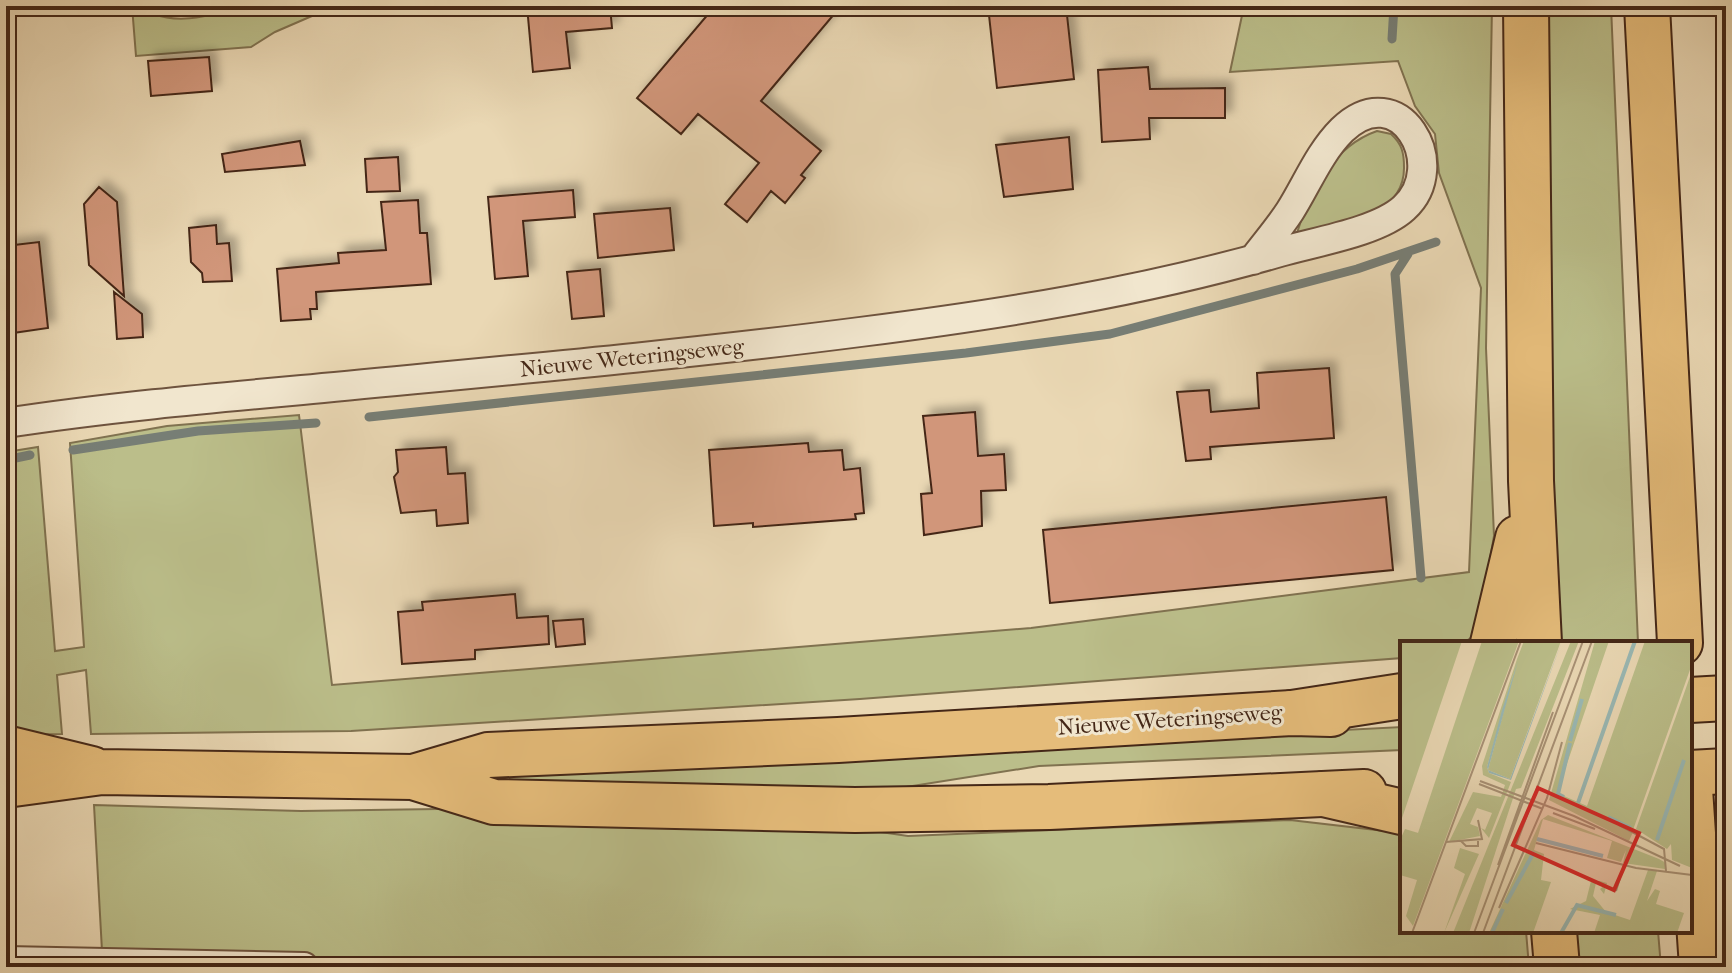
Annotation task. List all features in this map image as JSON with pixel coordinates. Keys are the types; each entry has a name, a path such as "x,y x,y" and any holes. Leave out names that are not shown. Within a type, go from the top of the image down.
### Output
{"main road":[{"path":"1526,6 1531,481 1539,641"},
{"path":"1647,6 1680,641"},
{"path":"1493,641 1531,481"},
{"path":"1292,713 1400,696"},
{"path":"1692,700 1726,698"},
{"name":"Nieuwe Weteringseweg","path":"413,777 488,755 838,740 1292,713 1400,716"},
{"name":"Nieuwe Weteringseweg","path":"6,748 102,772"},
{"path":"1692,773 1726,771"},
{"name":"Nieuwe Weteringseweg","path":"6,785 102,772 413,777 494,802 780,810 1049,807 1400,790"},
{"path":"1324,794 1400,812"},
{"path":"1692,819 1702,967"}],"street":[{"name":"Nieuwe Weteringseweg","path":"6,423 197,400 729,349 979,317 1126,291 1253,260 1358,229 1402,211 1414,196 1420,178 1418,139 1410,126 1386,113 1371,113 1352,120 1320,156 1287,215 1253,260"},
{"path":"6,961 304,967"}],"green space":[{"path":"132,6 151,6 154,14 180,19 259,6 335,6 275,32 251,47 136,56"},
{"path":"1244,6 1492,6 1486,348 1494,536 1477,633 1467,641 1400,641 1400,658 860,699 351,731 91,734 86,670 57,675 62,734 6,735 6,452 38,447 55,651 84,647 70,443 167,426 299,415 332,685 1031,628 1469,572 1481,288 1439,173 1435,134 1415,106 1398,61 1230,72"},
{"path":"1545,6 1611,6 1638,641 1561,641 1545,379"},
{"path":"1377,131 1391,134 1403,153 1401,185 1393,198 1381,209 1366,216 1297,233 1309,201 1325,172 1348,147"},
{"path":"1400,727 1400,750 1039,766 881,791 498,789 484,774"},
{"path":"94,805 301,811 507,808 770,816 908,836 1290,820 1400,833 1400,933 1526,933 1529,967 440,967 320,958 102,951"},
{"path":"1564,933 1658,933 1661,967 1567,967"}],"building":[{"path":"527,6 610,6 612,28 566,32 570,68 533,72"},
{"path":"715,6 841,6 761,101 821,151 801,175 805,178 785,203 771,191 747,222 725,204 759,163 698,114 681,134 637,98"},
{"path":"988,6 1066,6 1074,79 997,88"},
{"path":"209,57 212,91 151,96 148,61"},
{"path":"1148,67 1150,89 1225,88 1225,118 1149,118 1150,139 1102,142 1098,70"},
{"path":"1069,137 1073,189 1004,197 996,145"},
{"path":"300,141 305,165 225,172 222,154"},
{"path":"398,157 400,191 367,192 365,159"},
{"path":"99,187 117,202 124,296 89,265 84,204"},
{"path":"573,190 575,217 523,221 528,276 495,279 488,197"},
{"path":"418,200 420,233 427,233 431,284 316,292 317,309 310,309 311,319 281,321 277,269 339,263 338,253 386,250 381,202"},
{"path":"670,208 674,250 598,258 594,214"},
{"path":"216,225 217,244 229,243 232,281 203,282 202,273 191,262 189,228"},
{"path":"39,242 48,328 6,334 6,246"},
{"path":"600,269 604,316 572,319 567,272"},
{"path":"114,292 142,314 143,337 117,339"},
{"path":"1329,368 1334,438 1210,447 1211,459 1186,461 1177,392 1209,390 1211,412 1259,408 1257,373"},
{"path":"975,412 978,456 1004,454 1006,490 981,491 982,526 924,535 921,494 932,493 923,416"},
{"path":"808,443 809,452 842,450 844,470 860,468 864,513 855,514 856,519 753,527 753,523 714,526 709,450"},
{"path":"446,447 448,474 465,473 468,523 437,526 436,510 401,513 394,477 398,472 396,450"},
{"path":"1386,497 1393,570 1050,603 1043,530"},
{"path":"515,594 517,618 548,616 549,644 475,650 475,659 402,664 398,612 423,610 422,602"},
{"path":"583,619 585,644 556,647 553,621"}],"waterway":[{"path":"1392,39 1394,6"},
{"path":"369,417 966,353 1110,334 1357,269 1436,242"},
{"path":"1408,254 1395,274 1421,578"},
{"path":"73,450 198,431 316,423"},
{"path":"6,460 30,455"}]}
